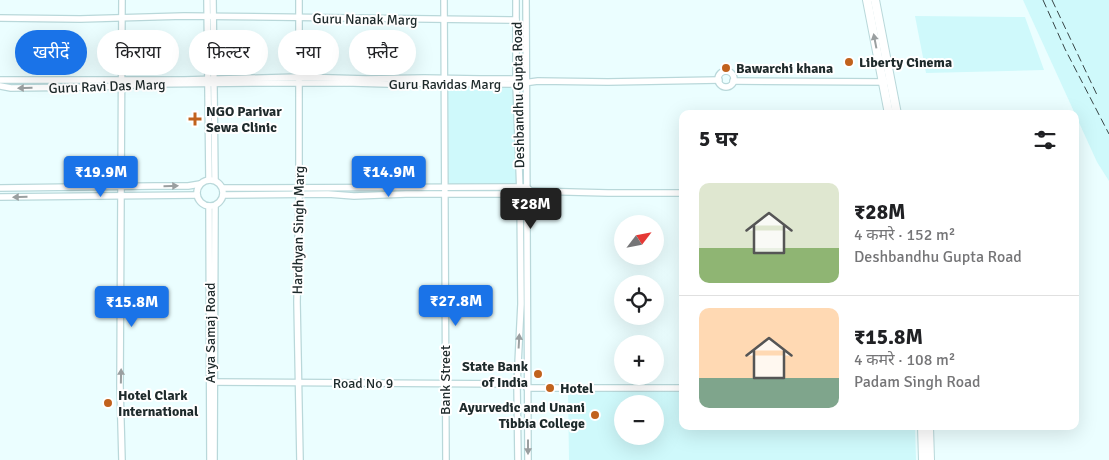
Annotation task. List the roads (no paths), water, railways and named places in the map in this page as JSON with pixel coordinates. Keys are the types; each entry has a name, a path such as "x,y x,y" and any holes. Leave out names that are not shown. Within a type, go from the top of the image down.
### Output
{"main road":[{"path":"867,0 896,110"},
{"path":"875,0 887,82 889,110"},
{"path":"922,430 923,460"},
{"path":"929,430 930,460"}],"street":[{"path":"122,0 120,386 122,460"},
{"path":"207,0 210,16 212,180"},
{"path":"210,16 213,0"},
{"name":"Hardhyan Singh Marg","path":"299,0 297,302 300,460"},
{"name":"Bank Street","path":"444,0 446,460"},
{"name":"Deshbandhu Gupta Road","path":"516,0 516,82 524,190 528,460"},
{"name":"Deshbandhu Gupta Road","path":"518,460 517,384 524,190 526,0"},
{"name":"Guru Nanak Marg","path":"0,18 80,19 210,16 516,20"},
{"path":"734,81 730,72 727,71 720,74 719,80 721,84 727,86 731,85 734,81 887,82"},
{"name":"Guru Ravidas Marg","path":"211,81 366,79 608,82 719,80"},
{"name":"Guru Ravi Das Marg","path":"0,80 122,83"},
{"name":"Guru Ravi Das Marg","path":"0,86 28,88 211,81"},
{"path":"0,188 188,186 212,180 219,183 223,188 223,196 220,203 212,206 201,203 197,195 197,189 200,184"},
{"path":"223,188 299,191 524,190 679,193"},
{"path":"223,196 299,191"},
{"path":"0,197 197,195"},
{"path":"212,206 214,460"},
{"name":"Road No 9","path":"212,382 517,384"},
{"name":"Arya Samaj Road","path":"210,460 212,382"},
{"path":"527,388 679,388"}],"railway":[{"path":"1043,0 1065,49 1109,134"},
{"path":"1052,0 1098,97"}],"place":[{"name":"Liberty Cinema","path":"849,62"},
{"name":"Bawarchi khana","path":"726,68"},
{"name":"NGO Parivar Sewa Clinic","path":"195,119"},
{"name":"State Bank of India","path":"538,374"},
{"name":"Hotel","path":"550,388"},
{"name":"Hotel Clark International","path":"108,403"},
{"name":"Ayurvedic and Unani Tibbia College","path":"595,415"}]}
